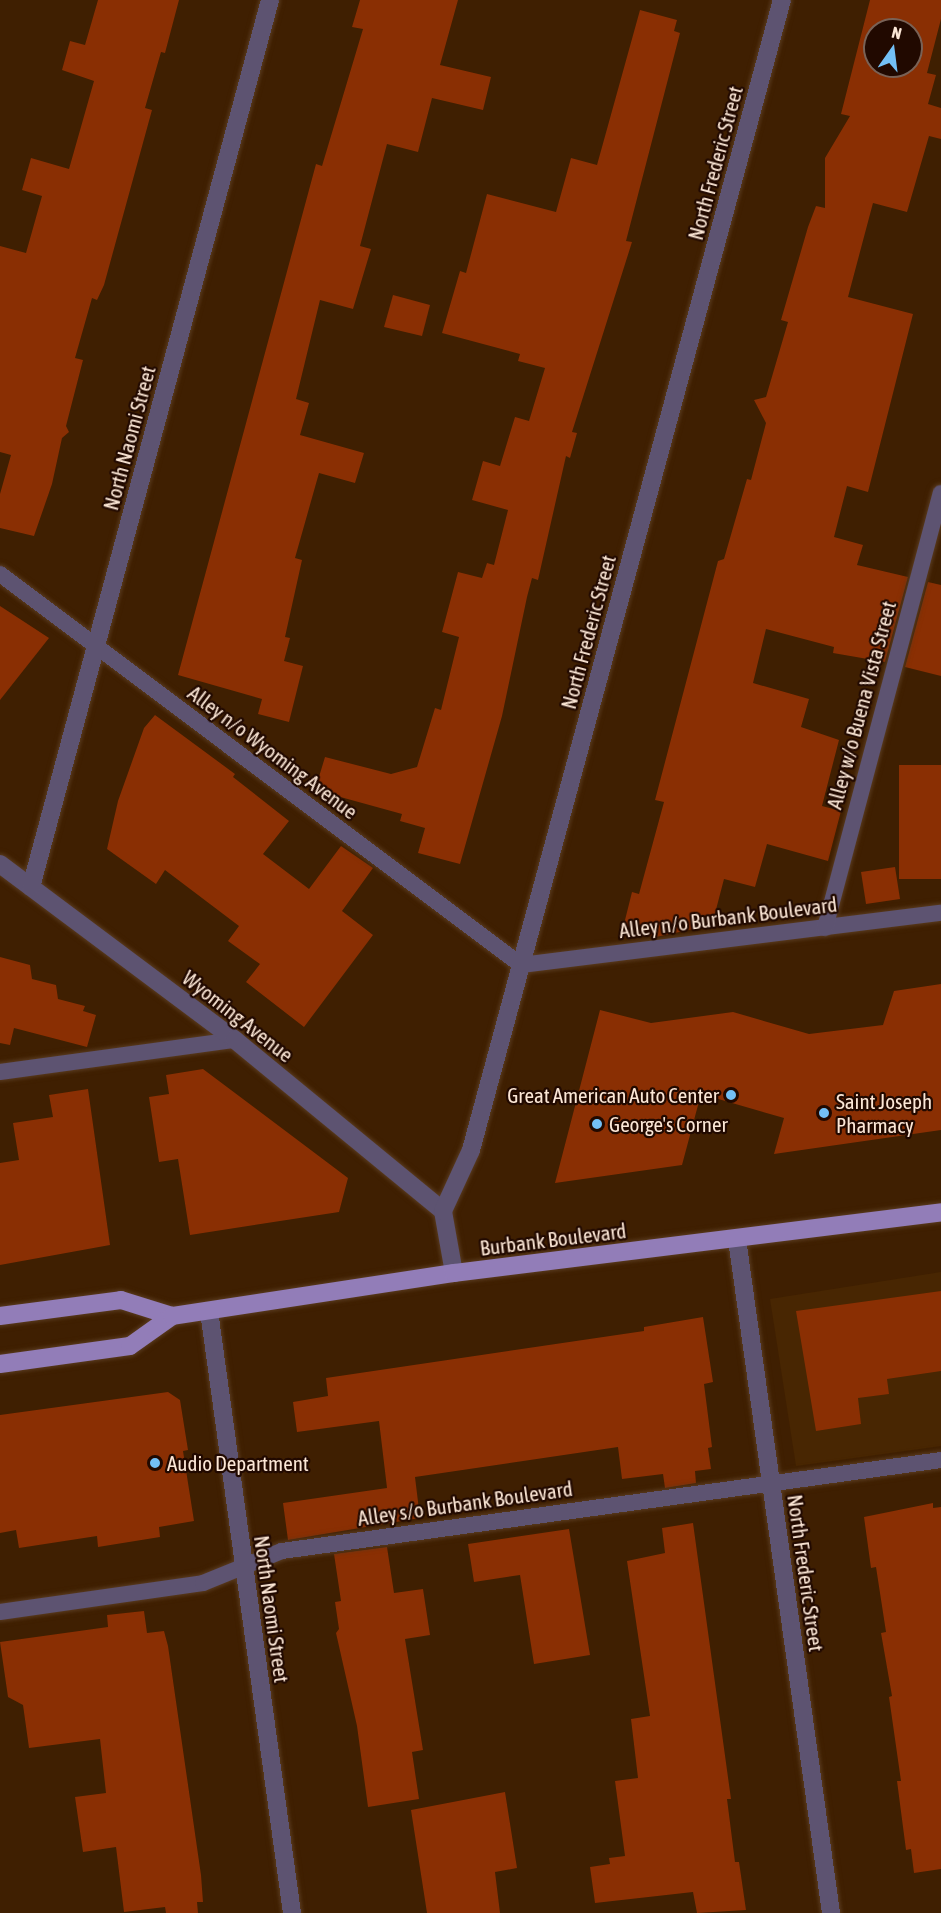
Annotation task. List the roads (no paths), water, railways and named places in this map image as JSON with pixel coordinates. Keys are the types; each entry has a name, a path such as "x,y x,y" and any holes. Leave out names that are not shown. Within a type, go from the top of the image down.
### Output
{"main road":[{"name":"Burbank Boulevard","path":"0,1364 130,1346 172,1317 209,1311 454,1273 941,1212"},
{"name":"Burbank Boulevard","path":"0,1316 122,1300 172,1317"}],"street":[{"name":"North Naomi Street","path":"31,887 270,0"},
{"name":"North Frederic Street","path":"443,1210 471,1150 782,0"},
{"name":"Wyoming Avenue","path":"0,864 235,1040 443,1210"},
{"path":"443,1210 454,1273"},
{"name":"North Frederic Street","path":"737,1239 831,1913"},
{"name":"North Naomi Street","path":"209,1311 292,1913"}],"lane":[{"name":"Alley w/o Buena Vista Street","path":"825,928 941,493"},
{"name":"Alley n/o Wyoming Avenue","path":"0,574 521,965"},
{"name":"Alley n/o Burbank Boulevard","path":"521,965 941,913"},
{"path":"0,1072 235,1040"},
{"name":"Alley s/o Burbank Boulevard","path":"0,1611 202,1583 282,1551 941,1460"}],"place":[{"name":"Great American Auto Center","path":"731,1095"},
{"name":"Saint Joseph Pharmacy","path":"824,1113"},
{"name":"George's Corner","path":"597,1124"},
{"name":"Audio Department","path":"155,1463"}]}
